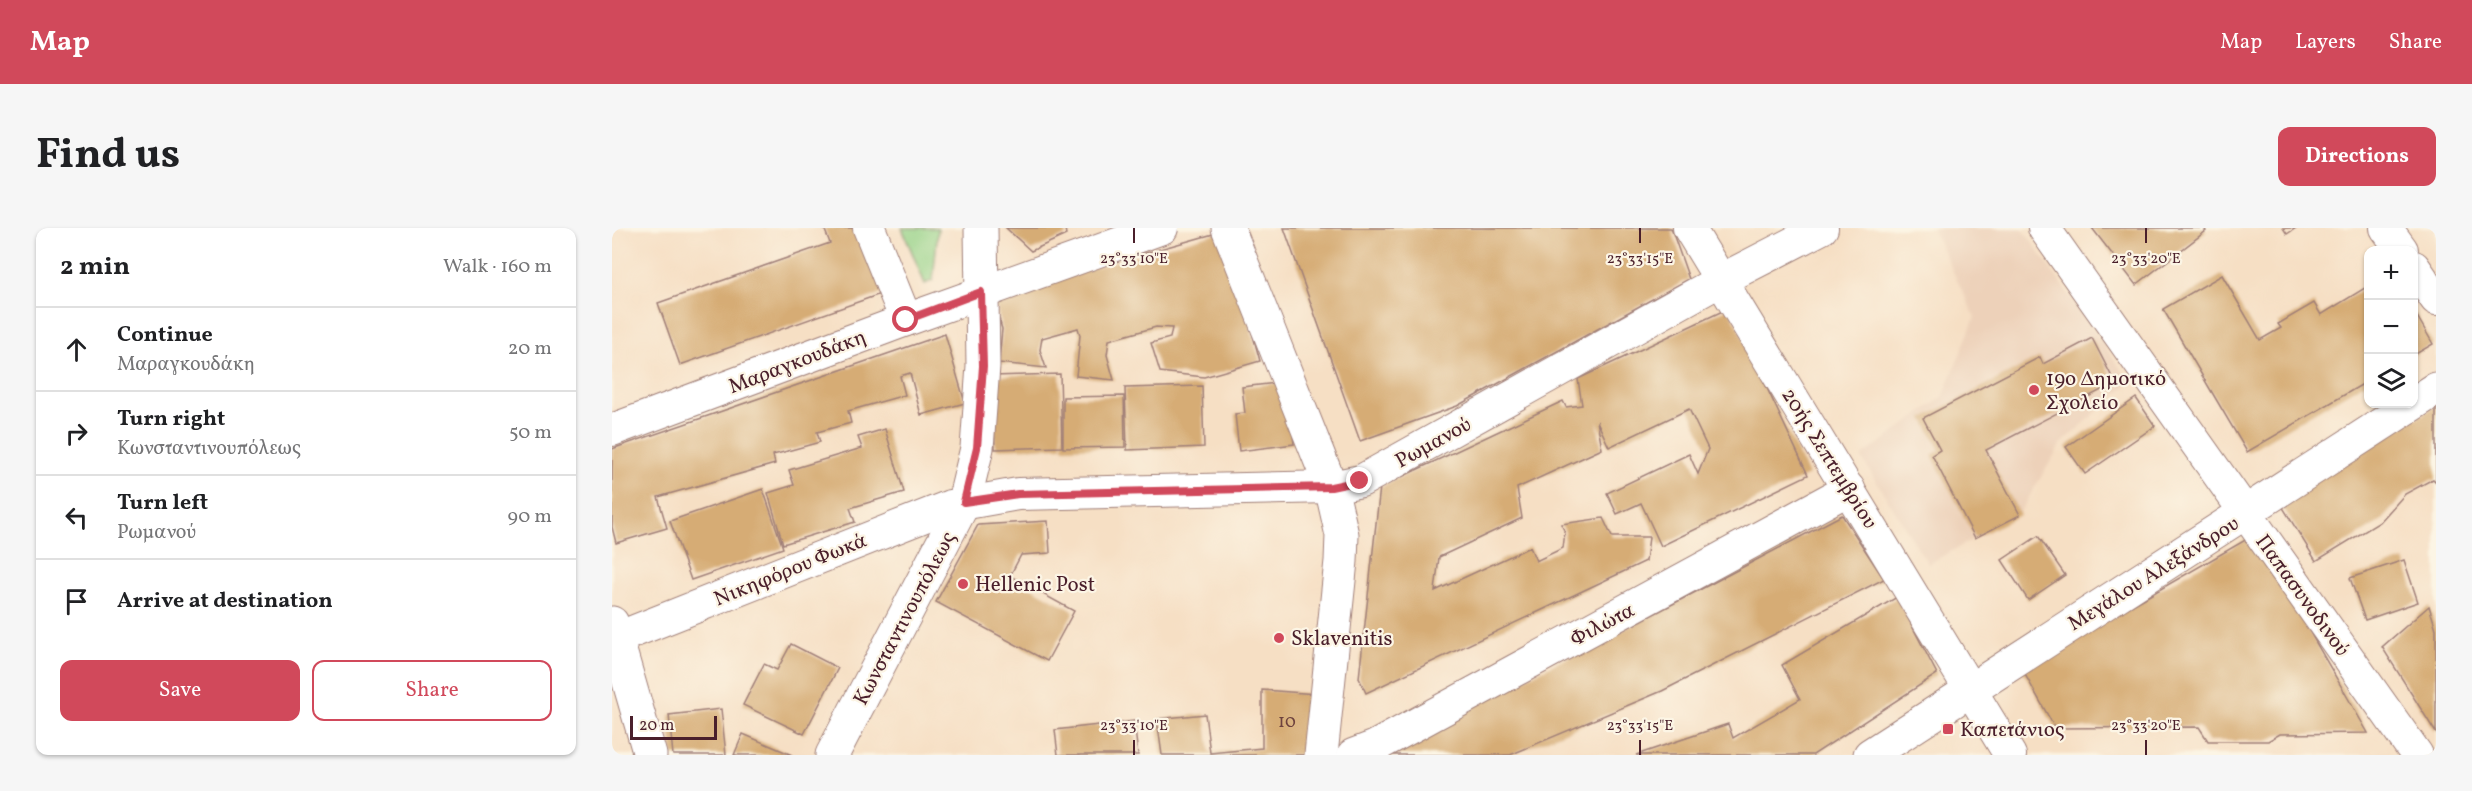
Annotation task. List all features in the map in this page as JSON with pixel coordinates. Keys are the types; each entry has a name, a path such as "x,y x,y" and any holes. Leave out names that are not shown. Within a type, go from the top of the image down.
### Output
{"main road":[{"name":"Κωνσταντινουπόλεως","path":"832,755 964,502 977,448 983,366 981,228"},
{"path":"1228,228 1331,487 1342,535 1321,755"},
{"name":"Μεγάλου Αλεξάνδρου","path":"1870,755 2436,389"},
{"path":"614,630 650,755"}],"street":[{"path":"869,228 906,320"},
{"name":"Μαραγκουδάκη","path":"612,430 981,292 1162,228"},
{"name":"20ής Σεπτεμβρίου","path":"1689,228 2010,755"},
{"name":"Ρωμανού","path":"964,502 1018,494 1348,485 1373,475 1721,280 1822,228"},
{"name":"Παπασυνοδινού","path":"2044,228 2417,755"},
{"path":"2386,228 2399,246"},
{"path":"2418,273 2436,299"},
{"name":"Φιλώτα","path":"1353,755 1374,747 1849,489"},
{"name":"Νικηφόρου Φωκά","path":"614,630 964,502"}],"shaded area":[{"name":"19ο Δημοτικό Σχολείο","path":"1932,228 2022,228 2130,382 2061,444 2018,515 1928,564 1861,457 1943,397 1975,317"}],"green space":[{"path":"902,228 938,228 933,280 925,284"}],"building":[{"path":"824,228 863,228 886,292 680,365 658,303 830,243"},
{"path":"1006,228 1065,228 1066,235 1031,251"},
{"path":"1284,228 1671,228 1689,279 1457,406 1360,441"},
{"path":"2092,228 2204,228 2206,231 2136,285"},
{"path":"2283,228 2296,228 2287,234"},
{"path":"1224,231 1260,361 1204,377 1160,372 1151,343 1170,338 1172,328 1156,327 1109,340 1107,355 1114,380 1076,376 1080,335 1078,328 1042,338 1040,350 1046,368 999,363 1002,329 993,296"},
{"path":"2222,275 2260,340 2281,328 2278,324 2314,303 2321,315 2364,288 2364,383 2247,452 2163,309"},
{"path":"1729,308 1808,475 1661,546 1641,503 1617,514 1607,493 1689,454 1698,474 1708,449 1689,409 1609,447 1597,421 1602,449 1517,488 1522,518 1439,557 1435,591 1530,547 1536,561 1563,548 1565,532 1561,524 1603,518 1612,537 1649,537 1646,561 1366,693 1359,678 1380,487 1563,401 1566,407 1582,405 1578,379"},
{"path":"2418,318 2433,344 2418,353"},
{"path":"945,334 965,403 921,415 910,373 900,376 905,395 848,411 851,423 817,432 820,442 773,455 775,464 658,497 667,528 616,543 612,527 612,449"},
{"path":"2092,338 2115,383 1986,450 2020,515 1975,538 1932,455 1940,450 1923,418 2040,357 2043,364"},
{"path":"1060,374 1062,447 995,449 993,376"},
{"path":"1286,382 1294,444 1239,451 1235,414 1245,413 1242,387"},
{"path":"1202,386 1204,447 1127,450 1125,388"},
{"path":"1124,396 1125,447 1063,448 1063,397"},
{"path":"2136,398 2155,426 2085,474 2066,447"},
{"path":"2436,406 2436,482 2433,479 2405,494 2380,522 2316,561 2279,501"},
{"path":"885,429 904,492 850,508 855,522 783,544 768,493 794,485 789,470 862,448 858,437"},
{"path":"763,489 783,548 691,580 670,521"},
{"path":"1842,515 1884,579 1662,691 1510,755 1370,755 1631,626"},
{"path":"1048,521 1050,553 1021,555 1010,576 1074,611 1047,661 936,602 978,525"},
{"path":"2254,535 2368,733 2280,734 2268,741 2208,741 2199,727 2055,728 2022,669"},
{"path":"2038,536 2065,575 2028,600 2002,560"},
{"path":"2404,560 2418,602 2365,620 2350,578"},
{"path":"1897,597 1937,674 1813,755 1636,755 1728,724 1733,738 1800,699 1782,665"},
{"path":"2429,606 2436,629 2436,733 2382,647"},
{"path":"791,644 838,668 804,734 743,705 764,664 777,670"},
{"path":"1262,690 1316,694 1308,755 1162,755 1157,719 1205,714 1210,753 1262,748"},
{"path":"721,709 726,755 673,755 669,715"},
{"path":"1134,721 1138,755 1058,755 1055,730"},
{"path":"743,734 792,755 734,755"}],"place":[{"name":"19ο Δημοτικό Σχολείο","path":"2034,390"},
{"name":"Hellenic Post","path":"963,584"},
{"name":"Sklavenitis","path":"1279,638"},
{"name":"Καπετάνιος","path":"1948,729"}],"route":[{"path":"906,320 981,292 983,366 977,448 964,502 1018,494 1331,487 1360,481"}]}
